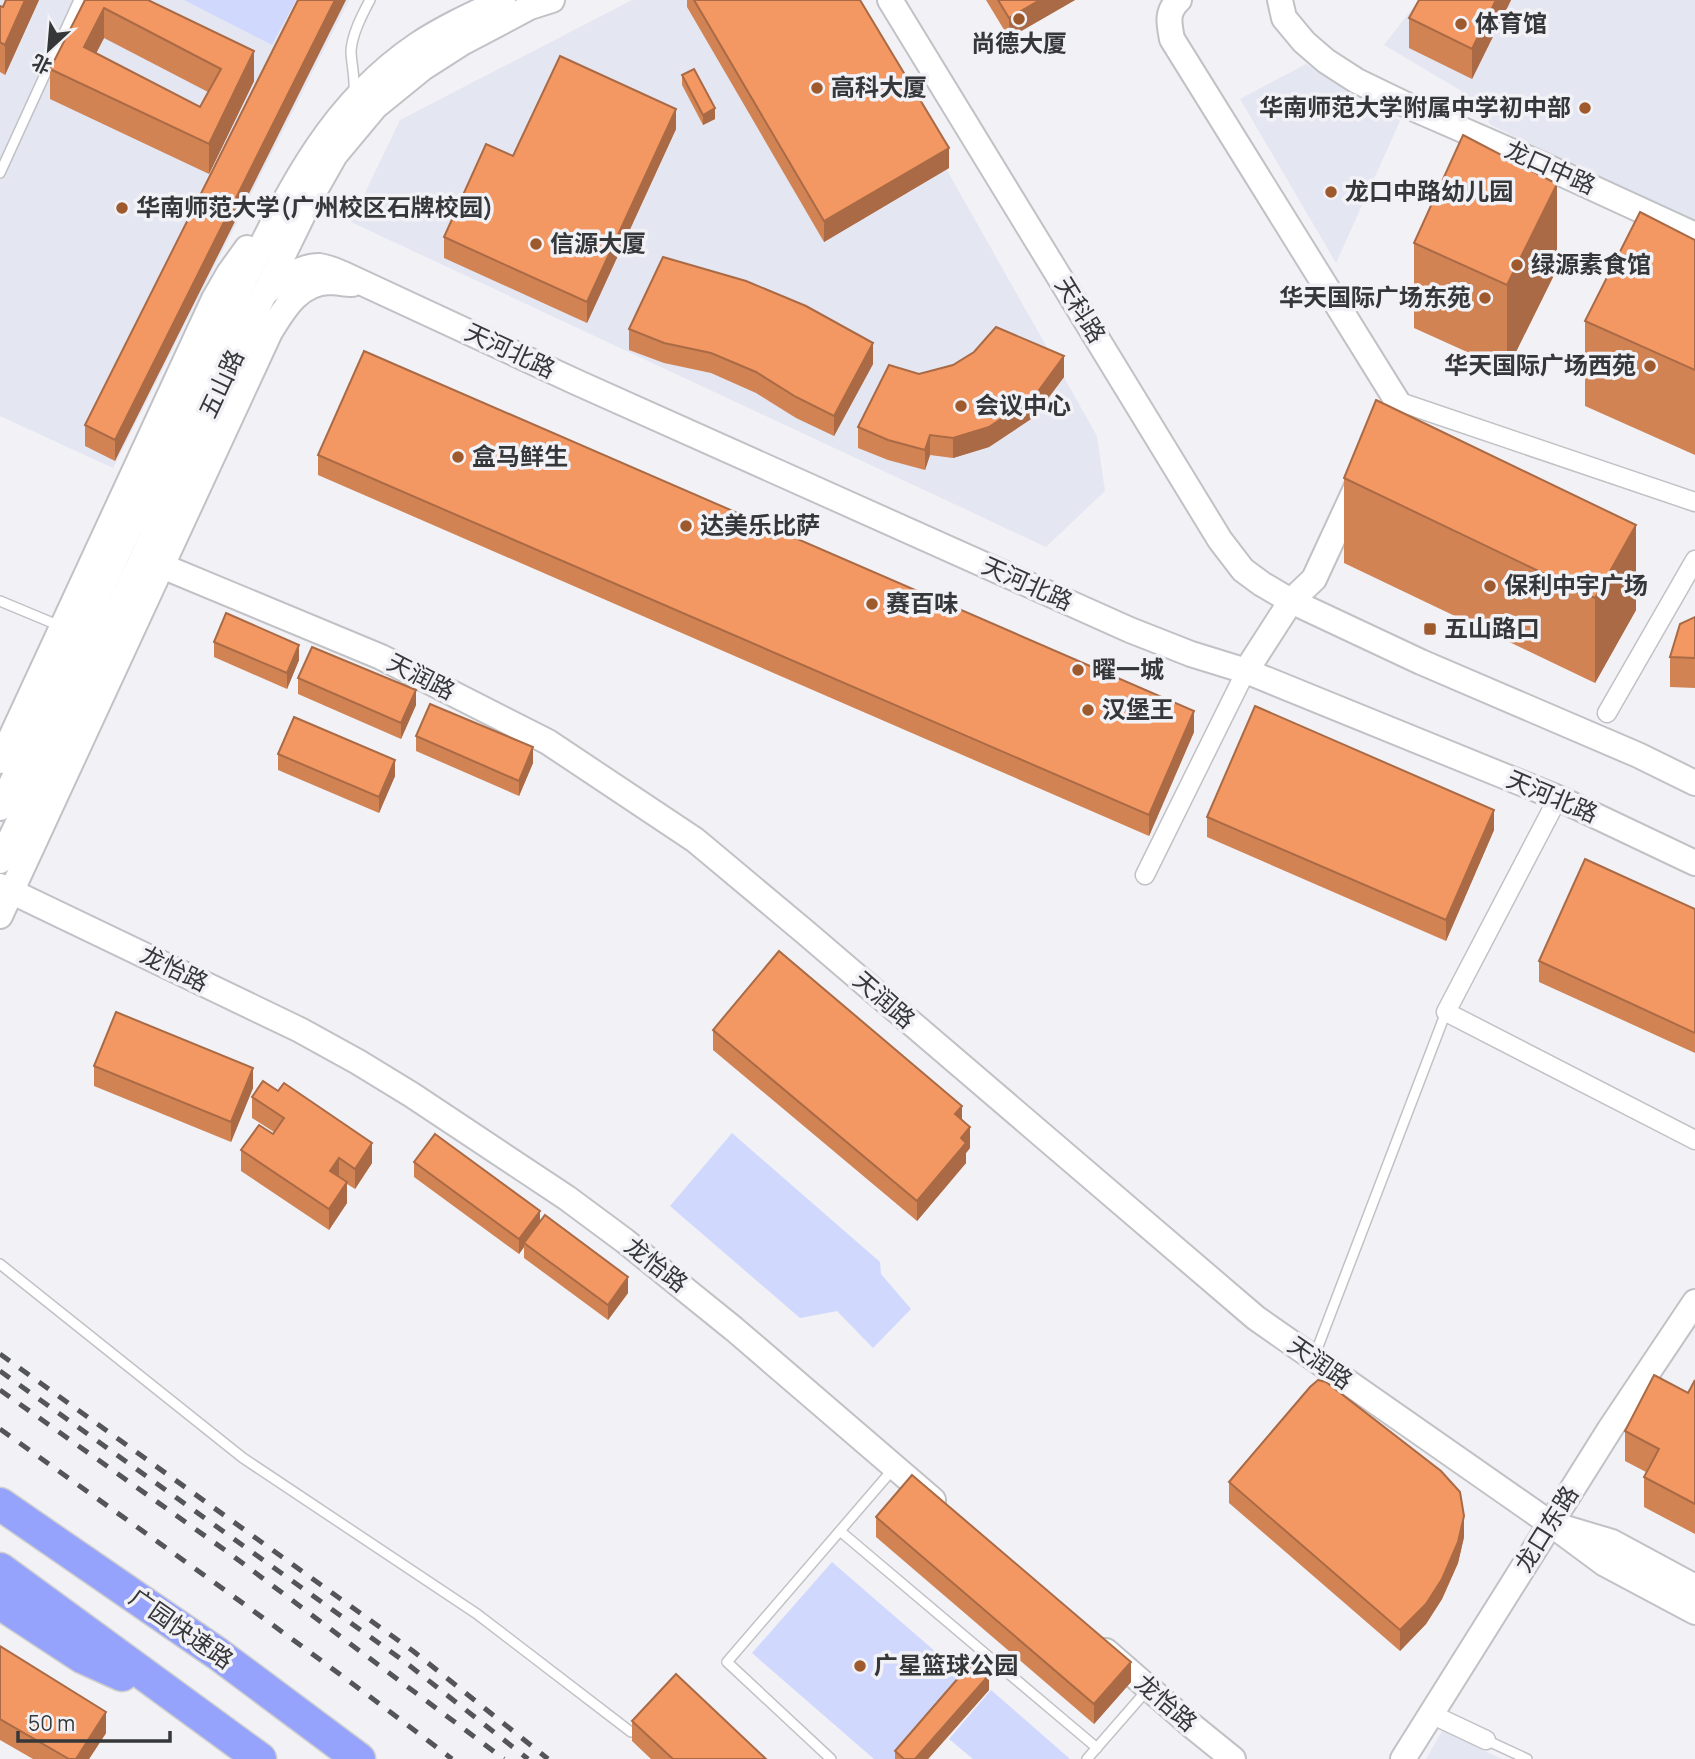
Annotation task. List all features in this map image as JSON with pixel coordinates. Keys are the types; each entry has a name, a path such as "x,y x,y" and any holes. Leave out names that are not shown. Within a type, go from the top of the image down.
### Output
{"highway":[{"name":"广园快速路","path":"0,1504 218,1654 359,1759"},
{"path":"0,1569 260,1759"},
{"path":"0,1603 82,1657 186,1704"}],"street":[{"name":"五山路","path":"0,861 143,555 274,220 310,156 353,100 390,65 437,32 503,0"},
{"name":"五山路","path":"0,808 220,360 264,294 314,192 335,156 375,107 443,54 530,7 552,0"},
{"name":"天科路","path":"890,0 1220,540 1243,570 1291,601"},
{"path":"1179,0 1174,5 1168,21 1172,38 1397,401 1695,502"},
{"name":"龙口中路","path":"1280,0 1284,18 1304,42 1326,61 1357,80 1417,110 1695,235"},
{"path":"0,761 214,299 240,256 274,220"},
{"name":"天河北路","path":"264,294 288,276 306,267 322,266 1118,625 1191,654 1246,671 1558,798 1695,863"},
{"path":"0,916 6,888 162,566 270,332 295,296 311,287 328,282 367,285"},
{"path":"1145,875 1246,671 1291,601 1314,579 1397,401"},
{"path":"1607,713 1695,560"},
{"name":"天润路","path":"162,566 381,657 477,706 548,743 695,840 1256,1318 1605,1564 1695,1612"},
{"path":"1291,601 1421,662 1638,755 1695,783"},
{"path":"1558,798 1446,1012 1695,1140"},
{"name":"龙怡路","path":"6,888 300,1030 423,1102 567,1198 625,1241 734,1329 946,1511"},
{"name":"龙口东路","path":"1403,1759 1610,1429 1695,1302"},
{"name":"天润路","path":"1551,1524 1612,1542 1695,1587"},
{"name":"龙怡路","path":"1088,1635 1233,1759"},
{"path":"1431,1714 1486,1740"}],"lane":[{"path":"0,173 79,0"},
{"path":"353,100 355,81 351,50 354,36 370,0"},
{"path":"0,601 62,627"},
{"path":"1313,1358 1446,1012"},
{"path":"0,1264 243,1458 477,1614 631,1732"},
{"path":"831,1759 727,1662 895,1467"},
{"path":"840,1531 1097,1748"},
{"path":"1087,1759 1149,1688"},
{"path":"1486,1740 1527,1759"}],"shaded area":[{"name":"华南师范大学(广州校区石牌校园)","path":"0,0 349,0 113,468 0,416"},
{"path":"184,0 296,0 272,45"},
{"path":"632,0 851,0 1097,436 1105,491 1046,547 351,222 400,120"},
{"name":"华南师范大学附属中学初中部","path":"1419,0 1695,0 1695,223 1491,125 1460,90 1384,45"},
{"name":"龙口中路幼儿园","path":"1306,64 1400,121 1336,263 1240,99"},
{"path":"732,1133 880,1262 881,1274 911,1309 873,1348 837,1311 800,1318 670,1206"},
{"name":"广星篮球公园","path":"832,1562 967,1679 898,1759 874,1759 752,1653"},
{"path":"991,1690 1070,1759 973,1759 949,1739"},
{"path":"1442,1731 1502,1759 1426,1759"}],"building":[{"path":"6,0 25,0 5,45 0,42 0,6 3,7"},
{"path":"85,0 148,0 254,51 209,144 50,69","holes":["104,8 221,69 200,107 84,47"]},
{"path":"298,0 335,0 115,440 85,425"},
{"name":"高科大厦","path":"694,0 860,0 949,148 824,221"},
{"path":"998,0 1040,0 1009,18"},
{"path":"1419,0 1496,0 1472,49 1409,18"},
{"path":"560,56 676,109 587,302 444,237 486,144 513,156"},
{"path":"694,69 715,108 703,115 682,75"},
{"path":"1463,135 1557,184 1507,285 1414,243"},
{"path":"1640,212 1695,240 1695,370 1585,321"},
{"path":"663,257 746,281 806,306 873,343 834,416 796,397 756,372 711,353 664,343 629,329"},
{"name":"会议中心","path":"996,327 1064,356 1034,397 989,427 953,438 930,435 925,450 888,440 858,427 889,365 919,374 953,365 974,352"},
{"path":"364,351 1194,711 1149,815 318,455"},
{"path":"1376,400 1636,525 1595,598 1344,478"},
{"path":"226,613 299,645 287,673 214,642"},
{"path":"1695,617 1695,658 1670,657 1680,624"},
{"path":"312,647 416,690 401,723 298,678"},
{"path":"430,704 533,747 519,781 416,736"},
{"path":"1255,706 1494,810 1446,920 1207,817"},
{"path":"294,717 395,760 379,797 278,754"},
{"path":"1585,859 1695,909 1695,1033 1539,961"},
{"path":"779,951 962,1106 955,1114 970,1127 961,1138 966,1143 917,1201 713,1030"},
{"path":"116,1012 253,1068 231,1122 94,1066"},
{"path":"263,1081 278,1091 284,1083 372,1143 355,1169 339,1158 330,1171 347,1182 329,1209 241,1150 259,1125 273,1134 284,1118 252,1097"},
{"path":"435,1134 540,1211 519,1239 414,1162"},
{"path":"545,1215 628,1277 608,1305 524,1243"},
{"path":"1654,1375 1688,1393 1695,1380 1695,1504 1644,1477 1659,1449 1625,1431"},
{"path":"1318,1380 1326,1382 1441,1471 1460,1492 1464,1516 1458,1542 1442,1579 1426,1604 1400,1630 1229,1482"},
{"path":"912,1475 1131,1662 1094,1704 876,1517"},
{"path":"0,1646 106,1712 76,1759 69,1759 0,1719"},
{"path":"973,1661 989,1675 915,1759 904,1759 895,1751"},
{"path":"676,1674 766,1759 673,1759 632,1721"}],"railway":[{"path":"0,1354 413,1651 548,1759"},
{"path":"0,1371 405,1662 528,1759"},
{"path":"0,1390 229,1553 504,1759"},
{"path":"0,1429 284,1633 452,1759"}],"place":[{"name":"尚德大厦","path":"1019,19"},
{"name":"体育馆","path":"1461,24"},
{"name":"高科大厦","path":"817,88"},
{"name":"华南师范大学附属中学初中部","path":"1585,108"},
{"name":"龙口中路幼儿园","path":"1331,192"},
{"name":"华南师范大学(广州校区石牌校园)","path":"122,208"},
{"name":"信源大厦","path":"536,244"},
{"name":"绿源素食馆","path":"1517,265"},
{"name":"华天国际广场东苑","path":"1485,298"},
{"name":"华天国际广场西苑","path":"1650,366"},
{"name":"会议中心","path":"961,406"},
{"name":"盒马鲜生","path":"458,457"},
{"name":"达美乐比萨","path":"686,526"},
{"name":"保利中宇广场","path":"1490,586"},
{"name":"赛百味","path":"872,604"},
{"name":"五山路口","path":"1430,629"},
{"name":"曜一城","path":"1078,670"},
{"name":"汉堡王","path":"1088,710"},
{"name":"广星篮球公园","path":"860,1666"}]}
